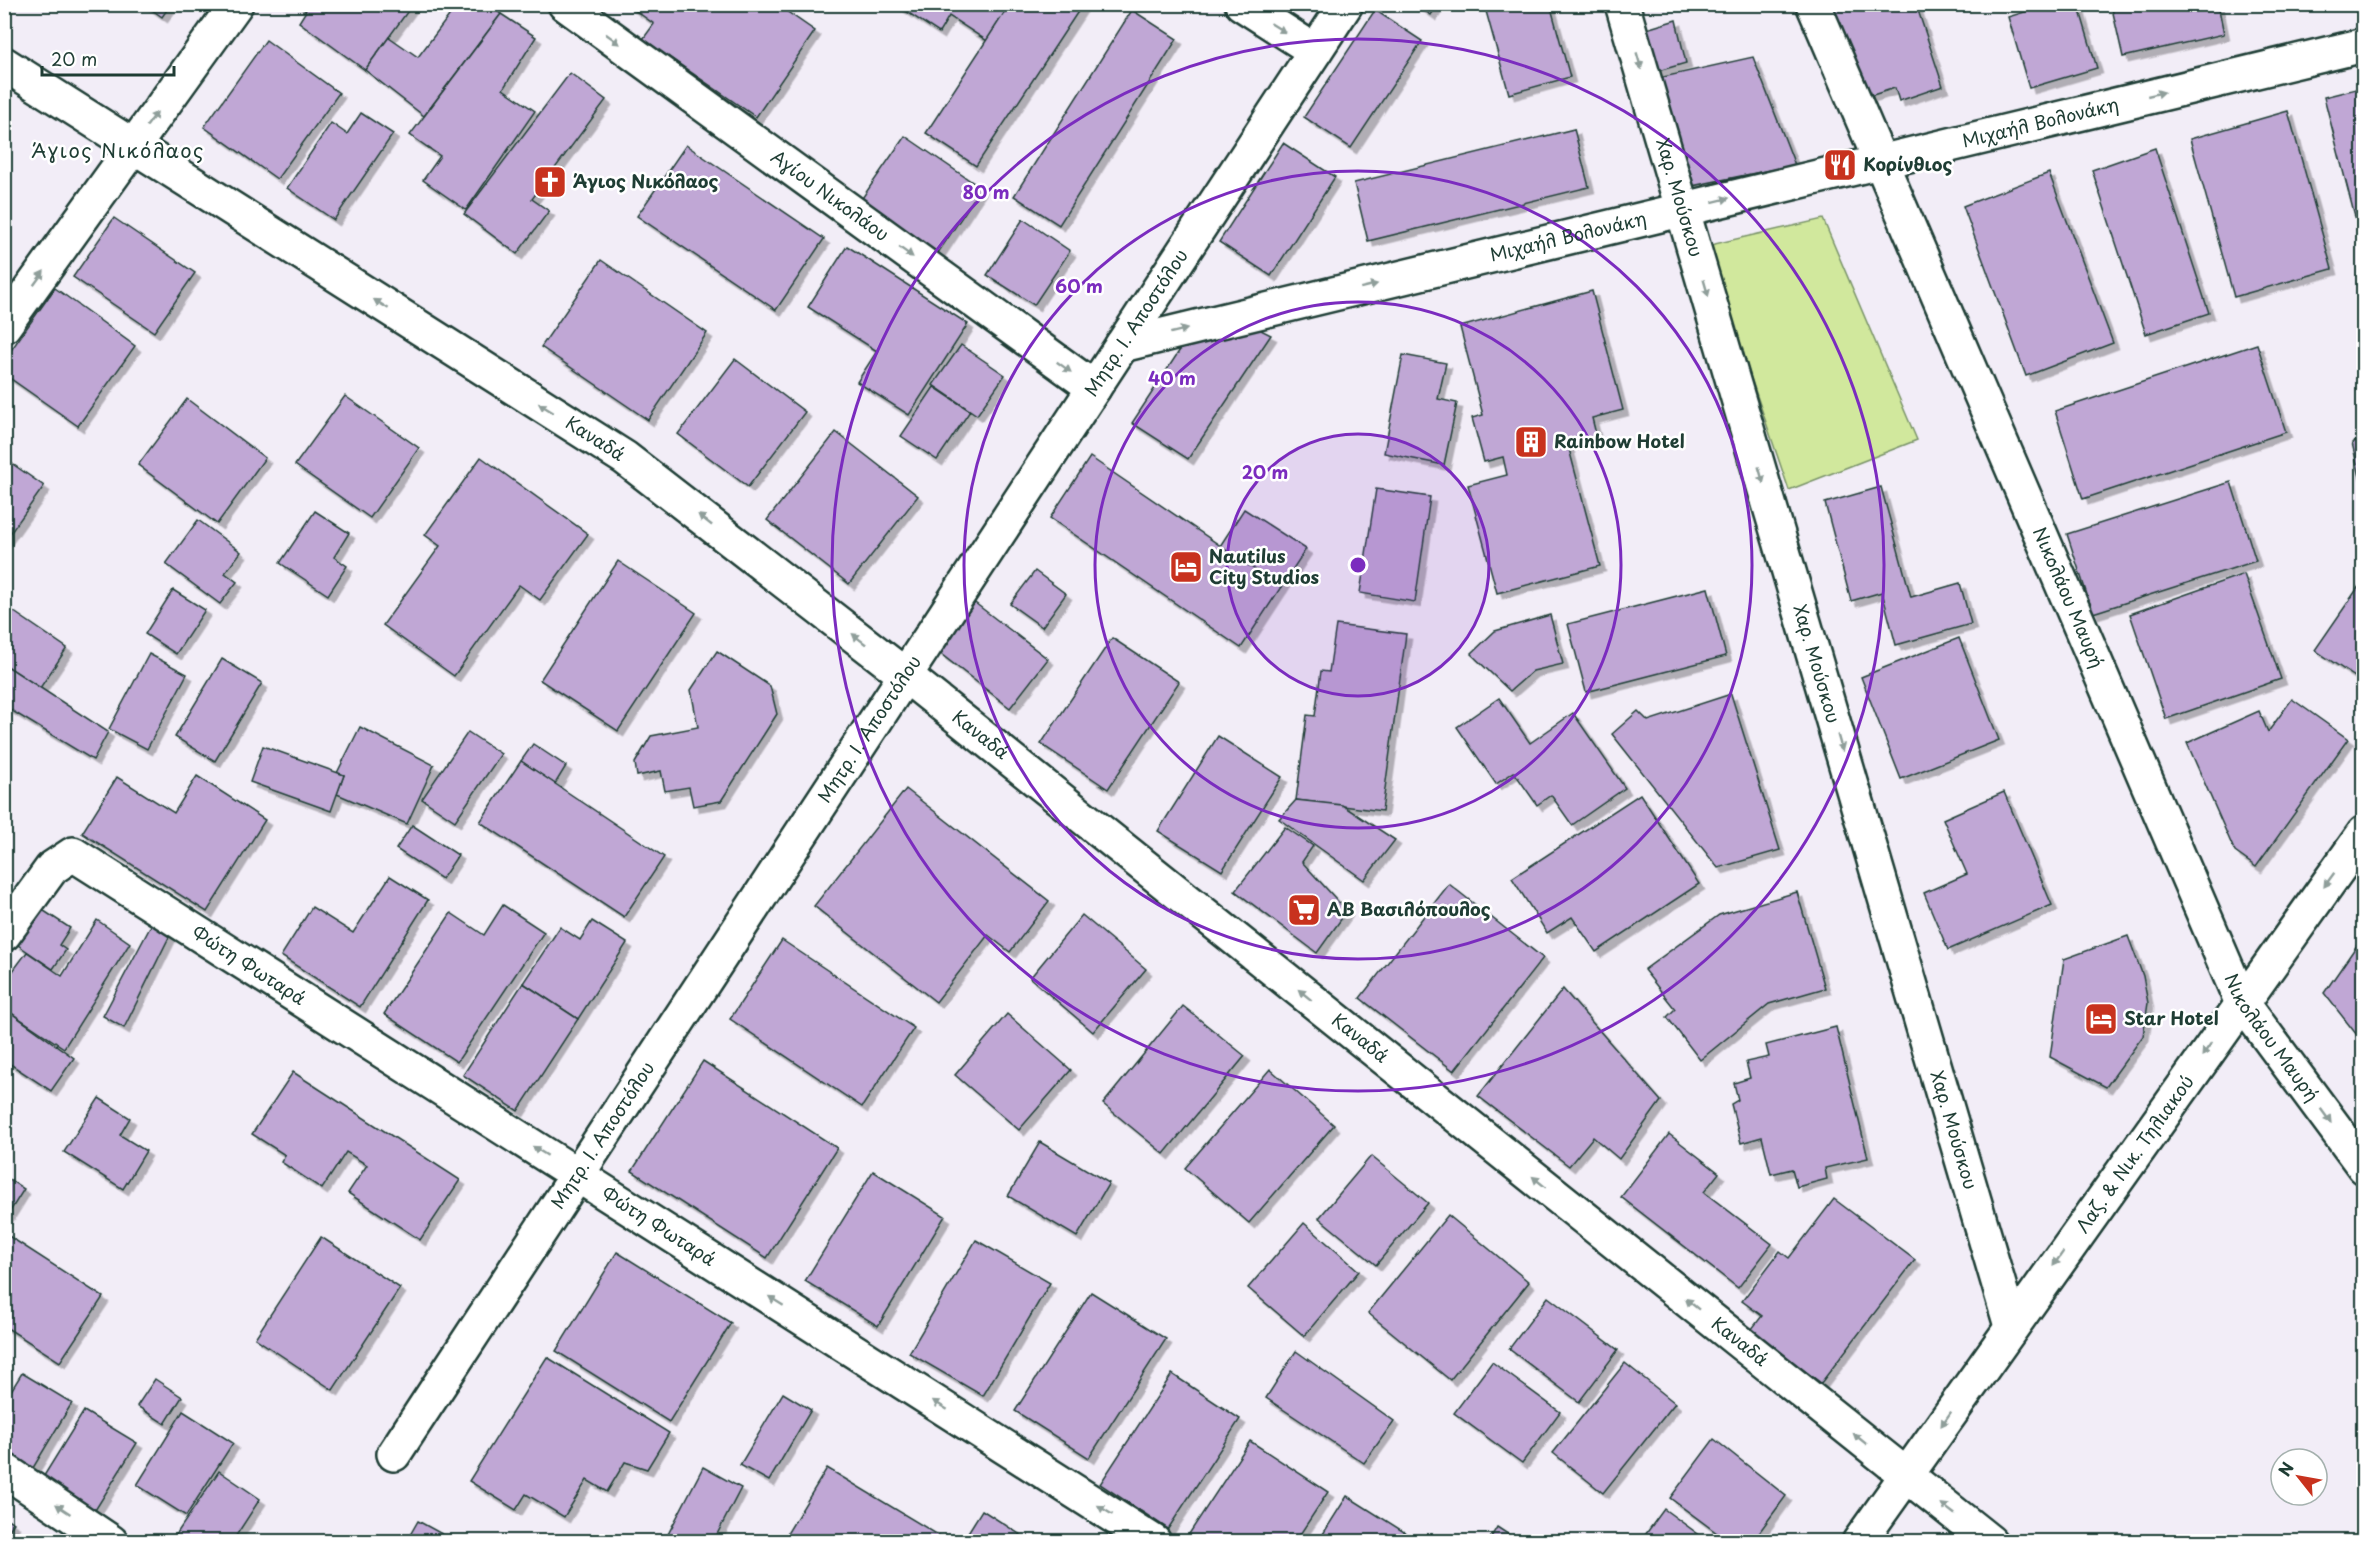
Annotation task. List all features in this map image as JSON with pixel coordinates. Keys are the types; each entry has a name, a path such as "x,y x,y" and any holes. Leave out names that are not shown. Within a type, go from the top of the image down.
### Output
{"street":[{"path":"4,326 236,4"},
{"name":"Αγίου Νικολάου","path":"565,4 1094,388"},
{"path":"1242,4 1315,51"},
{"name":"Μητρ. Ι. Αποστόλου","path":"394,1454 1346,4"},
{"name":"Χαρ. Μούσκου","path":"1622,4 2011,1326"},
{"name":"Νικολάου Μαυρή","path":"1813,4 2241,1001 2364,1167"},
{"name":"Μιχαήλ Βολονάκη","path":"1122,345 1683,210 1880,160 2364,45"},
{"name":"Καναδά","path":"4,64 625,458 905,675 1990,1542"},
{"name":"Λαζ. & Νικ. Τηλιακού","path":"1859,1542 2241,1001 2364,833"},
{"name":"Φώτη Φωταρά","path":"4,934 52,868 74,854 1154,1542"},
{"path":"4,1470 111,1542"}],"green space":[{"path":"1823,219 1917,440 1789,490 1706,246"}],"building":[{"path":"144,4 171,4 162,17"},
{"path":"296,4 413,4 365,70 299,22 306,11"},
{"path":"458,4 487,4 501,14 424,116 365,70 389,37 418,57"},
{"path":"626,4 776,4 815,31 756,117 643,39 654,24"},
{"path":"895,4 1010,4 987,41 949,16 939,33"},
{"path":"1010,4 1083,4 976,166 926,133"},
{"path":"1415,4 1438,4 1431,15"},
{"path":"1484,4 1550,4 1570,77 1509,94"},
{"path":"1825,4 1916,4 1943,86 1899,101 1895,88 1857,100"},
{"path":"2051,4 2078,4 2097,68 2029,88 2008,17"},
{"path":"2111,4 2218,4 2224,34 2123,57"},
{"path":"1132,10 1177,39 1059,225 1014,196"},
{"path":"1375,10 1422,41 1351,148 1304,117"},
{"path":"501,14 536,37 503,89 535,111 466,210 423,180 440,156 410,135"},
{"path":"1676,20 1686,63 1651,73 1640,31"},
{"path":"266,40 339,93 277,179 204,127"},
{"path":"1753,57 1795,165 1682,188 1654,79"},
{"path":"570,73 606,100 532,199 549,211 517,254 464,214"},
{"path":"2364,87 2364,252 2324,97"},
{"path":"2288,111 2332,269 2234,297 2190,139"},
{"path":"361,113 393,134 334,220 287,188 331,123 347,134"},
{"path":"1574,129 1589,187 1368,241 1354,183"},
{"path":"905,136 981,188 936,256 858,204"},
{"path":"1283,143 1335,177 1271,276 1219,242"},
{"path":"686,145 824,239 776,310 637,216"},
{"path":"2155,148 2209,313 2146,334 2092,170"},
{"path":"2049,173 2113,343 2026,376 1963,206"},
{"path":"114,218 195,273 154,332 73,277"},
{"path":"1023,219 1070,251 1034,305 987,275"},
{"path":"847,246 968,324 909,415 857,382 877,351 808,307"},
{"path":"601,260 707,333 648,420 541,347"},
{"path":"55,288 135,346 78,426 4,374 4,360"},
{"name":"Rainbow Hotel","path":"1592,291 1623,410 1592,418 1597,438 1568,445 1600,566 1497,593 1468,485 1507,475 1503,457 1484,462 1472,418 1483,415 1460,327"},
{"path":"1243,321 1271,335 1188,459 1132,423 1193,330"},
{"path":"2257,344 2286,432 2083,499 2055,411"},
{"path":"961,345 1005,375 977,415 933,385"},
{"path":"1403,355 1446,363 1438,399 1457,403 1444,465 1384,453"},
{"path":"735,359 805,412 748,487 678,434"},
{"path":"934,387 970,411 937,460 901,436"},
{"path":"345,396 419,448 370,518 295,465"},
{"path":"187,399 265,458 217,524 138,465"},
{"path":"836,432 918,496 849,584 767,520"},
{"path":"2364,437 2364,494 2352,443"},
{"path":"481,457 588,534 540,600 519,585 454,676 383,625 440,546 425,535"},
{"name":"Nautilus City Studios","path":"1090,457 1281,587 1241,648 1050,518"},
{"path":"4,458 44,486 4,542"},
{"path":"2231,482 2256,561 2093,613 2067,534"},
{"path":"1881,487 1911,597 1960,583 1971,624 1896,645 1882,592 1851,601 1825,503"},
{"path":"1376,489 1430,497 1415,602 1360,593"},
{"path":"1244,509 1306,549 1281,587 1220,546"},
{"path":"315,511 349,533 334,557 347,566 328,595 280,563"},
{"path":"198,520 241,552 225,573 237,582 220,604 166,564"},
{"path":"618,561 696,613 618,731 540,680"},
{"path":"1035,571 1066,594 1042,627 1010,604"},
{"path":"2244,574 2281,679 2166,719 2130,614"},
{"path":"2364,579 2364,683 2315,650"},
{"path":"1708,588 1726,656 1586,692 1568,624"},
{"path":"173,590 205,610 176,654 145,634"},
{"path":"975,603 1048,659 1010,708 937,651"},
{"path":"4,605 67,648 40,688 4,664"},
{"path":"1550,615 1563,664 1533,671 1510,691 1471,654 1495,631"},
{"path":"1336,625 1406,634 1382,811 1296,800 1307,715 1315,716 1321,671 1329,672"},
{"path":"1112,638 1179,682 1108,789 1041,744"},
{"path":"1959,638 1999,740 1901,779 1861,677"},
{"path":"717,651 770,686 777,714 721,801 693,806 689,787 665,791 661,771 637,776 635,763 651,736 698,727 691,690"},
{"path":"149,654 187,674 147,749 109,729"},
{"path":"222,659 262,683 215,761 175,737"},
{"path":"4,664 108,732 93,760 4,706"},
{"path":"1731,694 1780,850 1718,868 1612,734 1638,711 1648,721"},
{"path":"1499,698 1530,743 1573,713 1625,788 1572,825 1551,795 1537,805 1514,772 1496,784 1457,727"},
{"path":"2292,699 2348,739 2256,867 2235,852 2187,743 2259,711 2268,732"},
{"path":"360,727 434,765 407,824 337,794 344,775 337,773"},
{"path":"468,732 501,754 455,821 422,799"},
{"path":"1218,736 1282,777 1222,871 1158,831"},
{"path":"533,744 566,766 555,784 521,761"},
{"path":"263,746 344,775 331,811 250,782"},
{"path":"521,761 664,857 624,917 480,822"},
{"path":"197,776 265,820 207,912 82,833 117,777 174,813"},
{"path":"906,789 1049,901 1010,952 988,935 936,1002 814,906"},
{"path":"2004,792 2052,905 1948,950 1924,893 1967,874 1943,819"},
{"path":"1640,794 1699,884 1596,952 1572,917 1547,933 1512,878"},
{"path":"1296,800 1342,805 1395,840 1364,880 1279,819"},
{"path":"412,825 458,855 442,879 396,849"},
{"path":"1285,827 1313,846 1302,862 1347,911 1317,953 1235,891"},
{"path":"390,876 428,900 360,1007 281,956 312,907 353,933"},
{"path":"1449,884 1543,958 1454,1071 1360,998"},
{"path":"1797,892 1825,988 1769,1004 1700,1060 1667,1017 1675,1009 1644,970 1719,915"},
{"path":"503,905 544,932 457,1062 384,1014 451,913 484,935"},
{"path":"38,907 70,928 59,945 66,950 53,969 15,943"},
{"path":"1082,915 1146,969 1093,1032 1030,978"},
{"path":"155,918 173,929 124,1028 103,1016"},
{"path":"97,920 130,943 64,1048 4,1008 4,994 9,986 4,983 27,952 62,976"},
{"path":"592,921 627,943 578,1019 523,983 560,927 580,940"},
{"path":"2364,935 2364,1044 2324,993"},
{"name":"Star Hotel","path":"2128,936 2143,976 2148,1003 2143,1036 2106,1087 2050,1057 2064,959"},
{"path":"782,940 914,1028 862,1107 730,1019"},
{"path":"523,983 578,1019 518,1111 463,1075"},
{"path":"1563,989 1661,1101 1619,1159 1593,1137 1569,1166 1478,1096"},
{"path":"1183,1006 1245,1056 1164,1154 1103,1104"},
{"path":"4,1008 74,1058 51,1091 4,1060"},
{"path":"1007,1014 1071,1070 1019,1130 955,1075"},
{"path":"1836,1027 1868,1158 1825,1168 1827,1179 1797,1187 1792,1169 1771,1174 1762,1137 1741,1143 1731,1104 1738,1100 1734,1083 1750,1078 1746,1062 1769,1057 1766,1045"},
{"path":"703,1061 837,1148 767,1258 632,1171"},
{"path":"1270,1069 1334,1125 1249,1223 1185,1168"},
{"path":"293,1072 460,1180 420,1240 348,1193 367,1165 346,1152 322,1189 281,1162 285,1155 252,1134"},
{"path":"99,1098 130,1118 120,1135 146,1151 123,1189 64,1152"},
{"path":"1669,1134 1719,1173 1704,1192 1772,1244 1738,1288 1621,1197"},
{"path":"1040,1142 1109,1183 1077,1237 1008,1196"},
{"path":"1371,1156 1428,1203 1376,1265 1319,1218"},
{"path":"873,1171 945,1216 878,1326 805,1281"},
{"path":"4,1176 24,1189 6,1218 4,1217"},
{"path":"1834,1199 1915,1260 1821,1383 1751,1330 1762,1316 1742,1301 1780,1251 1789,1258"},
{"path":"1448,1215 1529,1282 1450,1380 1368,1313"},
{"path":"1304,1223 1359,1271 1304,1336 1248,1288"},
{"path":"4,1233 103,1297 60,1362 4,1326"},
{"path":"321,1237 400,1288 333,1390 255,1338"},
{"path":"976,1240 1050,1283 983,1396 909,1353"},
{"path":"617,1252 731,1323 669,1422 556,1351"},
{"path":"1091,1292 1166,1339 1089,1458 1015,1411"},
{"path":"1548,1297 1618,1350 1579,1402 1509,1349"},
{"path":"1296,1351 1394,1421 1364,1463 1266,1398"},
{"path":"547,1357 669,1433 647,1469 625,1462 607,1492 587,1480 564,1517 526,1494 516,1510 469,1481"},
{"path":"1492,1362 1560,1412 1522,1463 1454,1413"},
{"path":"1625,1363 1675,1403 1603,1493 1553,1453"},
{"path":"22,1373 72,1403 30,1473 4,1457 4,1402"},
{"path":"1172,1374 1240,1419 1168,1529 1100,1484"},
{"path":"155,1379 182,1397 165,1424 137,1406"},
{"path":"783,1393 811,1410 769,1481 740,1465"},
{"path":"84,1411 137,1443 94,1512 42,1479"},
{"path":"183,1411 233,1443 186,1516 137,1485"},
{"path":"1714,1439 1786,1496 1752,1542 1729,1542 1670,1498"},
{"path":"1250,1441 1328,1492 1295,1542 1201,1542 1189,1534"},
{"path":"703,1467 741,1488 713,1542 664,1542"},
{"path":"827,1468 940,1536 937,1542 782,1542"},
{"path":"219,1471 260,1499 232,1542 171,1542"},
{"path":"1347,1496 1420,1542 1318,1542"},
{"path":"1664,1509 1709,1542 1640,1542"},
{"path":"982,1510 1032,1542 962,1542"},
{"path":"4,1517 14,1523 4,1537"},
{"path":"418,1521 453,1540 452,1542 406,1542"},
{"path":"1497,1527 1520,1542 1488,1542"}],"place":[{"name":"Κορίνθιος","path":"1840,165"},
{"name":"Άγιος Νικόλαος","path":"550,182"},
{"name":"Rainbow Hotel","path":"1531,442"},
{"name":"Nautilus City Studios","path":"1186,567"},
{"name":"ΑΒ Βασιλόπουλος","path":"1304,910"},
{"name":"Star Hotel","path":"2101,1019"}],"district":[{"name":"Άγιος Νικόλαος","path":"118,151"}]}
